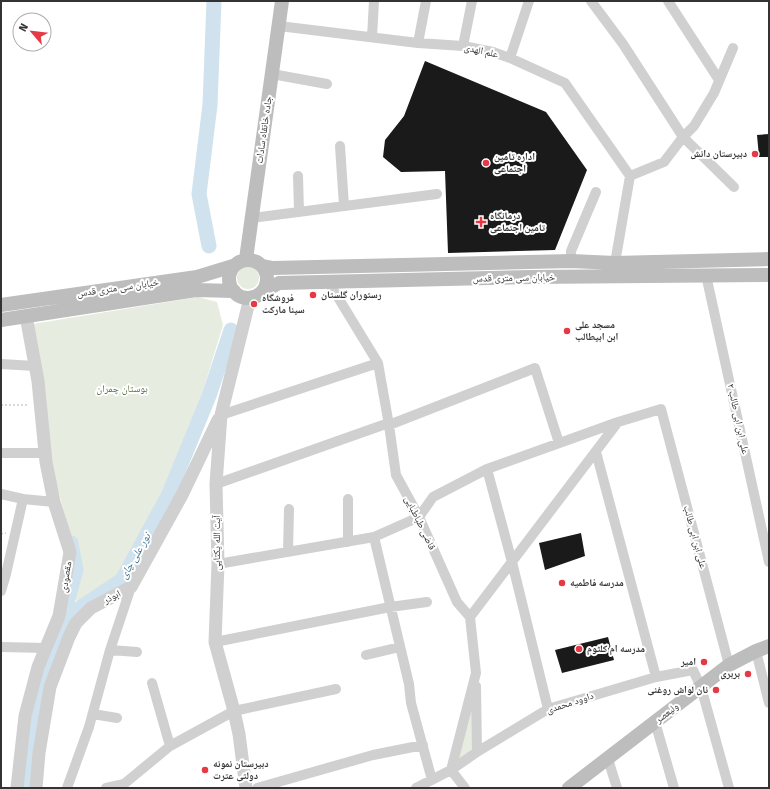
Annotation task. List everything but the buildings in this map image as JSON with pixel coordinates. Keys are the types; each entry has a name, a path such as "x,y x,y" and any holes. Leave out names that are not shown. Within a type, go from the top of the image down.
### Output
{"main road":[{"name":"جاده خانقاه سادات","path":"246,259 282,1"},
{"path":"246,259 256,260 263,266 266,271 267,283 255,295 244,297 234,291 229,281 229,276 233,266 246,259"},
{"name":"خیابان سی متری قدس","path":"263,266 273,268 571,261 615,263 769,259"},
{"path":"532,262 532,277"},
{"name":"خیابان سی متری قدس","path":"1,305 196,276 233,266"},
{"name":"خیابان سی متری قدس","path":"255,295 279,282 769,274"},
{"name":"خیابان سی متری قدس","path":"1,320 196,290 234,291"},
{"name":"ولیعصر","path":"569,788 729,665 769,646"}],"street":[{"path":"372,38 374,1"},
{"path":"418,43 426,1"},
{"path":"463,46 472,1"},
{"path":"510,58 529,1"},
{"path":"591,1 622,44 683,138 734,187"},
{"path":"668,1 719,80"},
{"name":"علم الهدی","path":"278,26 418,43 463,46 493,52 510,58 565,83 630,176"},
{"path":"615,263 630,176 664,162 694,126 714,93 733,48"},
{"path":"272,74 327,84"},
{"path":"340,146 344,206"},
{"path":"298,176 299,212"},
{"path":"571,261 571,251 596,192"},
{"path":"252,218 437,194"},
{"name":"علی ابن ابی طالب ۲","path":"706,275 769,562"},
{"name":"قاضی طباطبایی","path":"328,281 378,363 396,475 419,517 457,602 470,617"},
{"name":"آیت الله یکتایی","path":"246,788 239,734 215,642 218,564 216,484 221,414 255,295"},
{"name":"مقصودی","path":"17,788 25,716 38,667 58,616 70,552 54,502 45,453 35,366 26,316"},
{"path":"221,414 378,363"},
{"path":"1,364 35,366"},
{"path":"216,484 389,424 535,368 559,443"},
{"name":"علی ابن ابی طالب","path":"618,422 660,409 729,665"},
{"name":"ابوذر","path":"36,788 39,753 50,687 69,637 76,623 91,608 132,587 182,495 221,414"},
{"path":"218,564 374,537 419,517 433,497 487,469 618,422"},
{"path":"477,752 476,673 470,617 618,422"},
{"path":"596,452 656,677"},
{"path":"1,453 45,453"},
{"path":"487,469 512,562 548,709"},
{"path":"1,494 23,499 54,502"},
{"path":"1,591 23,499"},
{"path":"348,499 348,542"},
{"path":"288,552 289,509"},
{"path":"374,537 409,684 411,703 432,779"},
{"path":"67,788 89,727 110,650 132,587"},
{"path":"215,642 390,607 426,602"},
{"path":"1,652 1,647 46,648"},
{"path":"366,655 400,647"},
{"path":"110,650 137,652"},
{"path":"756,651 769,703"},
{"name":"داوود محمدی","path":"416,788 452,770 477,752 548,709 656,677 693,670 701,687"},
{"path":"465,788 452,770 476,673"},
{"path":"152,683 170,746"},
{"path":"701,687 729,788"},
{"path":"106,788 124,784 170,746 234,711 336,689"},
{"path":"93,714 117,718"},
{"path":"655,722 674,788"},
{"path":"257,788 373,755 423,745"},
{"path":"608,759 617,788"}],"path":[{"path":"1,405 40,405"}],"green space":[{"path":"248,267 256,270 259,278 256,286 248,289 240,286 237,278 240,270"},
{"name":"بوستان چمران","path":"198,297 217,302 223,325 187,443 122,573 78,603 71,595 68,569 72,542 48,452 33,324"},
{"path":"474,690 475,751 456,763"}],"waterway":[{"path":"209,246 199,194 210,105 214,1"},
{"name":"نور علی چای","path":"27,788 32,718 61,630 77,610 122,580 168,496 209,396 231,330"},
{"path":"64,613 76,570 71,543"}],"place":[{"name":"دبیرستان دانش","path":"755,154"},
{"name":"اداره تامین اجتماعی","path":"486,163"},
{"name":"درمانگاه تامین اجتماعی","path":"481,222"},
{"name":"رستوران گلستان","path":"313,295"},
{"name":"فروشگاه سینا مارکت","path":"254,304"},
{"name":"مسجد علی ابن ابیطالب","path":"567,331"},
{"name":"مدرسه فاطمیه","path":"562,583"},
{"name":"مدرسه ام کلثوم","path":"579,649"},
{"name":"امیر","path":"704,662"},
{"name":"بربری","path":"748,674"},
{"name":"نان لواش روغنی","path":"716,690"},
{"name":"دبیرستان نمونه دولتی عترت","path":"205,770"}]}
